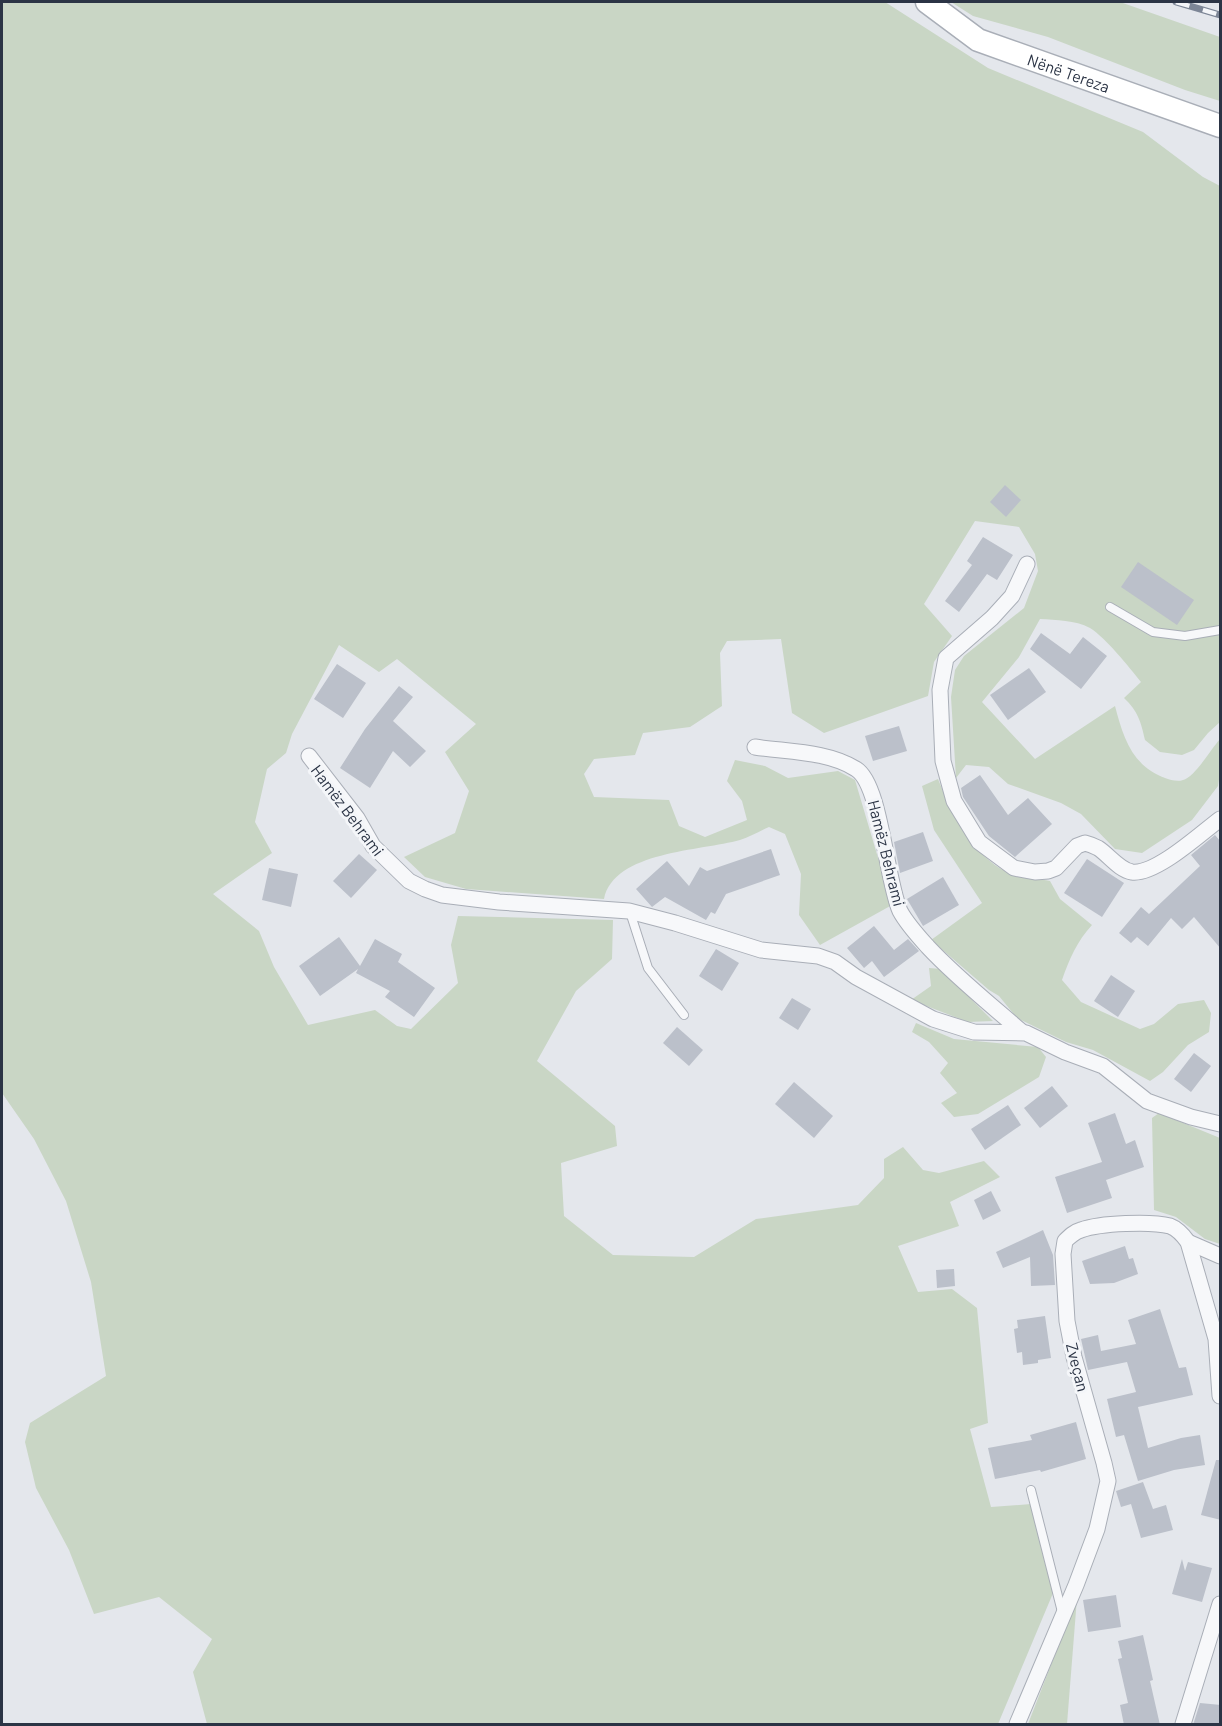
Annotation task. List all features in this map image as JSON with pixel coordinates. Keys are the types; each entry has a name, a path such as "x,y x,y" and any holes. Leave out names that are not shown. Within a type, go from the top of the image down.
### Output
{"main road":[{"name":"Nënë Tereza","path":"927,2 978,40 1221,126"}],"street":[{"path":"1027,564 1012,596 992,618 946,658 940,690 943,761 954,801 979,842 1014,868 1035,872 1048,871 1056,867 1077,846 1084,843 1098,848 1121,867 1132,872 1139,872 1147,871 1165,860 1221,819"},
{"name":"Hamëz Behrami","path":"755,747 818,756 859,770 868,782 873,795 887,868 900,911 915,933 956,976 1022,1032 1103,1066 1147,1101 1191,1117 1221,1124"},
{"name":"Hamëz Behrami","path":"309,756 357,818 373,846 409,881 425,889 442,895 499,902 629,911 761,950 818,956 835,962 856,977 933,1019 974,1032 1022,1032"},
{"name":"Zveçan","path":"1017,1725 1097,1529 1108,1481 1074,1357 1067,1321 1063,1254 1065,1241 1082,1229 1119,1224 1150,1224 1173,1227 1188,1242 1221,1256"},
{"path":"1188,1242 1216,1339 1221,1396"},
{"path":"1183,1725 1221,1604"}],"lane":[{"path":"1110,607 1153,632 1185,636 1221,630"},
{"path":"629,911 648,968 684,1015"},
{"path":"1031,1490 1063,1616"}],"green space":[{"path":"2,2 885,2 988,68 1143,132 1203,177 1220,186 1220,722 1194,750 1182,755 1160,752 1145,740 1138,717 1124,698 1141,682 1117,653 1090,628 1059,620 1040,619 1019,657 982,702 1035,759 1115,706 1126,739 1137,758 1154,773 1167,779 1179,781 1188,778 1220,739 1218,786 1192,820 1142,853 1115,849 1081,814 1061,803 1008,784 989,767 966,765 956,778 951,697 955,670 964,656 1024,608 1038,571 1035,554 1019,527 975,521 924,604 952,636 934,662 928,696 824,733 792,713 781,639 727,641 720,653 722,706 690,727 643,733 635,755 594,759 584,774 594,797 669,800 679,826 705,837 747,820 742,801 727,781 735,760 765,766 788,778 838,771 855,780 892,905 820,945 799,915 801,874 785,834 769,827 740,840 682,851 641,862 624,871 611,883 604,899 466,889 425,877 404,857 455,833 469,791 445,752 476,724 397,659 379,672 339,645 292,734 286,753 267,769 255,822 272,853 213,894 259,931 274,967 308,1025 375,1010 397,1026 411,1029 458,983 451,945 458,916 613,920 612,959 576,991 537,1061 615,1126 617,1146 561,1163 564,1216 613,1255 694,1257 756,1219 858,1205 884,1178 884,1159 903,1147 923,1170 939,1173 984,1161 1000,1177 950,1202 959,1226 898,1246 918,1292 952,1289 977,1308 988,1423 970,1429 991,1507 1031,1504 1056,1586 998,1724 207,1724 193,1672 212,1639 159,1597 94,1614 69,1550 36,1488 25,1442 30,1423 106,1376 91,1282 66,1201 34,1139 2,1093"},
{"path":"951,2 1120,2 1220,37 1220,101 1185,90 1048,37 973,16"},
{"path":"938,779 962,829 989,861 1006,872 1018,876 1050,881 1060,899 1092,925 1074,951 1062,980 1081,1002 1140,1029 1154,1024 1178,1004 1204,1000 1211,1013 1209,1032 1188,1045 1163,1072 1150,1081 1093,1050 1066,1042 1017,1018 999,996 931,940 982,903 934,830 922,786"},
{"path":"929,968 941,969 993,1021 968,1022 911,1000 931,986"},
{"path":"916,1023 954,1039 1038,1047 1046,1057 1039,1077 978,1114 954,1117 941,1103 957,1093 940,1073 948,1063 929,1042 912,1032"},
{"path":"1159,1113 1220,1138 1220,1244 1205,1239 1176,1217 1154,1210 1152,1118"},
{"path":"1077,1598 1067,1724 1028,1724"}],"building":[{"path":"1005,485 1021,500 1006,517 990,502"},
{"path":"983,537 1013,555 997,580 987,574 959,612 945,601 972,565 967,561"},
{"path":"1138,562 1194,600 1177,625 1121,587"},
{"path":"1041,633 1070,654 1083,637 1107,656 1081,689 1030,649"},
{"path":"337,664 366,683 343,718 314,699"},
{"path":"1029,668 1046,692 1008,720 990,695"},
{"path":"399,686 413,697 393,721 426,751 410,767 393,751 370,788 340,768 365,729"},
{"path":"899,726 907,751 873,761 865,736"},
{"path":"980,775 1008,815 1028,798 1052,824 1015,857 989,836 963,797 961,788"},
{"path":"923,832 933,861 900,873 894,842"},
{"path":"1215,835 1221,842 1221,949 1194,917 1182,929 1171,918 1148,946 1137,937 1131,943 1119,933 1141,907 1149,914 1200,866 1191,855"},
{"path":"771,849 780,875 726,894 715,914 711,912 706,920 665,897 652,907 636,889 667,861 689,886 700,867 707,871"},
{"path":"359,854 377,870 351,898 333,881"},
{"path":"1087,859 1124,883 1102,917 1064,893"},
{"path":"269,868 298,874 291,907 262,900"},
{"path":"943,877 959,905 923,926 907,899"},
{"path":"874,926 894,950 908,939 919,951 884,977 872,961 864,968 847,948"},
{"path":"339,937 360,966 375,939 402,954 398,962 435,988 414,1017 385,997 390,991 356,973 358,969 320,996 299,966"},
{"path":"716,949 739,963 722,991 699,976"},
{"path":"1111,975 1135,991 1118,1017 1094,1001"},
{"path":"792,998 811,1009 798,1030 779,1018"},
{"path":"677,1027 703,1050 689,1066 663,1043"},
{"path":"1194,1053 1211,1066 1191,1092 1174,1079"},
{"path":"794,1082 833,1116 814,1138 775,1104"},
{"path":"1052,1086 1068,1106 1040,1128 1024,1108"},
{"path":"1008,1105 1021,1125 985,1150 971,1129"},
{"path":"1115,1113 1126,1144 1135,1140 1144,1167 1106,1180 1112,1198 1067,1213 1055,1177 1102,1162 1088,1123"},
{"path":"991,1191 1001,1211 983,1220 974,1200"},
{"path":"1043,1230 1053,1255 1055,1285 1031,1286 1030,1257 1003,1268 996,1252"},
{"path":"1125,1246 1129,1259 1133,1258 1138,1274 1114,1283 1090,1284 1082,1261"},
{"path":"954,1269 955,1286 937,1288 936,1270"},
{"path":"1160,1309 1179,1368 1186,1367 1193,1395 1138,1407 1148,1448 1200,1435 1205,1465 1174,1470 1138,1481 1124,1435 1116,1437 1107,1399 1136,1392 1127,1362 1088,1370 1081,1339 1098,1335 1101,1351 1136,1344 1128,1320"},
{"path":"1045,1316 1051,1358 1023,1365 1022,1352 1017,1353 1014,1329 1018,1328 1017,1320"},
{"path":"1076,1422 1086,1459 1041,1472 1040,1470 995,1479 988,1448 1032,1440 1030,1435"},
{"path":"1216,1460 1221,1460 1221,1520 1201,1515"},
{"path":"1143,1482 1153,1509 1166,1505 1173,1530 1141,1538 1131,1504 1121,1507 1116,1491"},
{"path":"1182,1559 1185,1571 1188,1562 1212,1568 1202,1602 1172,1594"},
{"path":"1116,1595 1121,1627 1088,1632 1083,1600"},
{"path":"1143,1635 1160,1725 1124,1725 1120,1705 1128,1703 1118,1659 1122,1658 1118,1641"},
{"path":"1200,1703 1221,1705 1221,1725 1193,1725"}],"railway":[{"path":"1176,2 1220,15"}]}
